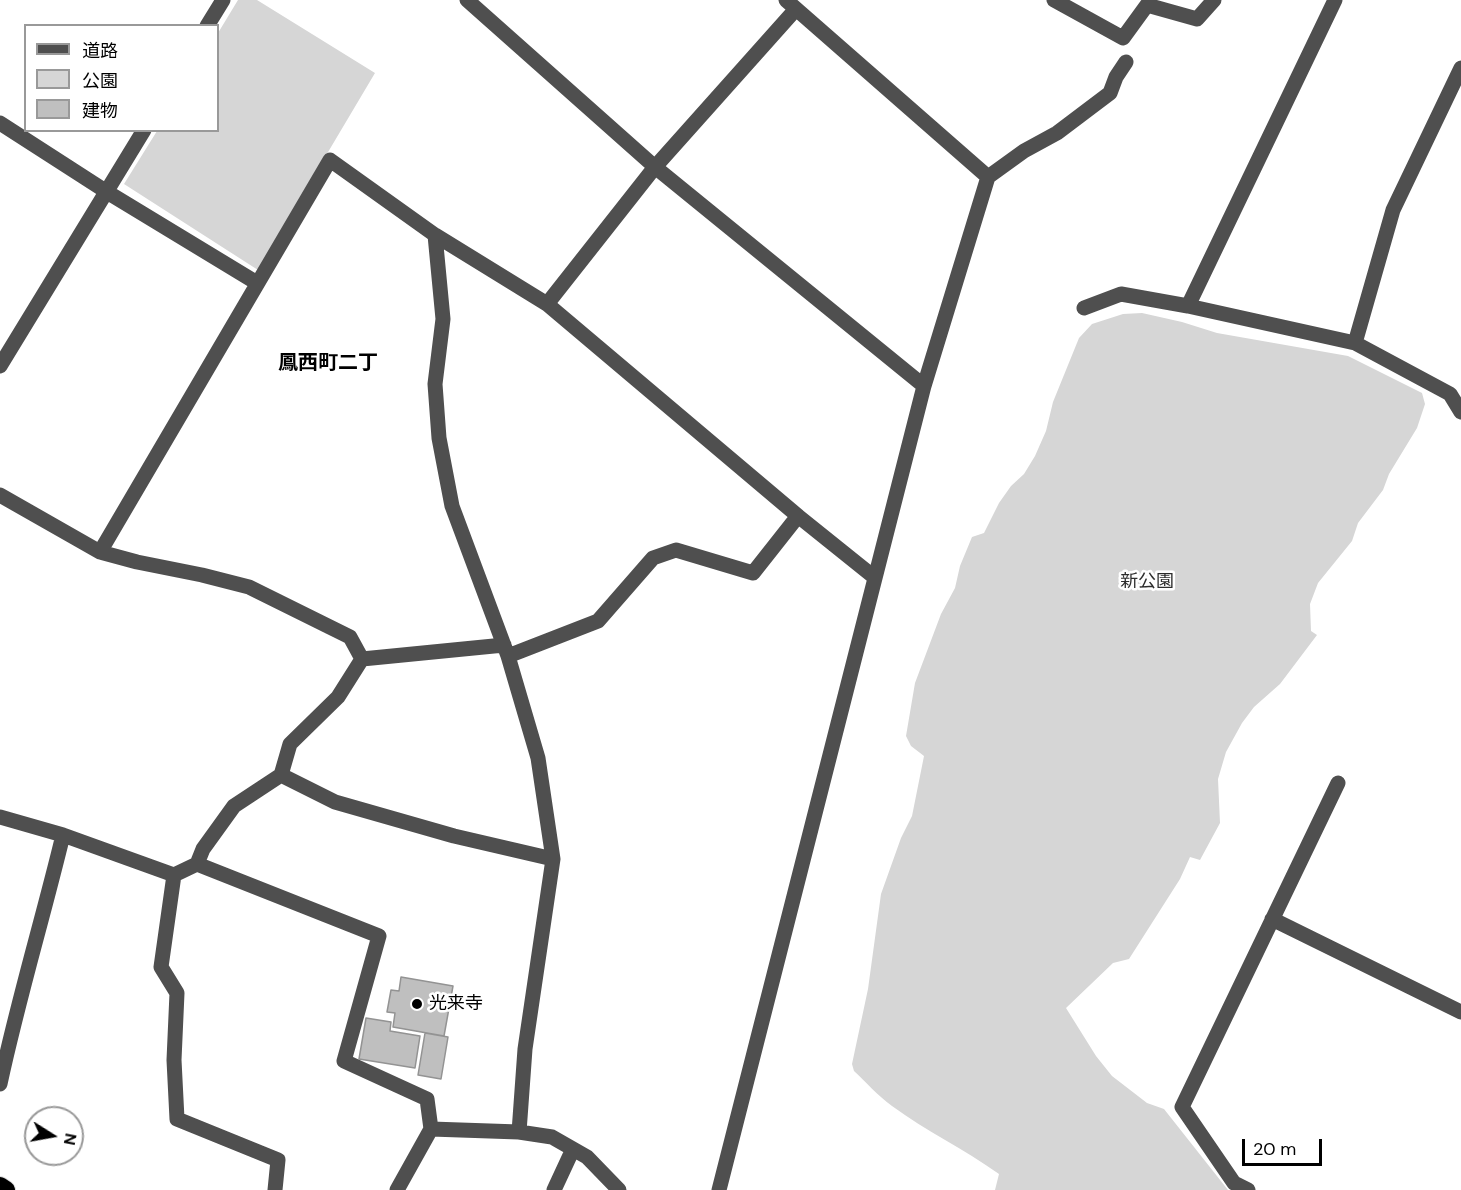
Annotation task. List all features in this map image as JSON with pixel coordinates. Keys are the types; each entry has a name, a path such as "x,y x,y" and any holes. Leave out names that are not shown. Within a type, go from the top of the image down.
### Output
{"highway":[{"path":"0,1186 6,1190"}],"street":[{"path":"208,24 223,0"},
{"path":"467,0 655,167 924,386"},
{"path":"1054,0 1123,38 1147,5 1197,19 1214,0"},
{"path":"1188,306 1335,0"},
{"path":"547,304 655,167 791,4 987,177"},
{"path":"719,1190 924,386 987,177 1024,151 1057,133 1110,93 1116,77 1126,62"},
{"path":"1355,343 1393,210 1461,68"},
{"path":"0,123 107,192 257,283"},
{"path":"0,366 143,132"},
{"path":"100,552 330,160 435,235 547,304 798,516 874,577"},
{"path":"435,235 443,319 435,384 439,438 452,506 506,651 538,758 553,859 525,1049 519,1132"},
{"path":"1084,308 1121,294 1188,306 1355,343 1450,394 1461,412"},
{"path":"0,495 100,552 249,587 350,637 362,659"},
{"path":"362,659 506,651 598,621 653,558 676,550 753,573 798,516"},
{"path":"0,817 63,835 174,875 197,864 202,849 234,806 281,775 290,744 338,697 362,659"},
{"path":"281,775 335,802 454,836 553,859"},
{"path":"1248,1190 1234,1183 1182,1107 1338,783"},
{"path":"0,1084 15,1015 43,918 63,835"},
{"path":"197,864 379,936 344,1061 427,1099 431,1129 397,1190"},
{"path":"174,875 161,967 177,993 174,1060 177,1119 278,1160 275,1190"},
{"path":"1272,919 1461,1012"},
{"path":"431,1129 519,1132 552,1137 588,1157 619,1190"},
{"path":"554,1190 573,1149"}],"green space":[{"path":"238,0 257,0 375,73 258,270 124,184 156,132 219,132 219,31"},
{"name":"新公園","path":"1142,313 1217,333 1348,356 1422,393 1425,404 1417,428 1389,474 1383,490 1358,523 1352,541 1318,583 1310,604 1311,631 1317,635 1280,684 1254,707 1226,752 1218,779 1220,823 1200,860 1190,857 1180,879 1129,959 1113,963 1066,1008 1096,1056 1112,1076 1147,1103 1164,1109 1228,1190 995,1190 999,1174 892,1106 854,1071 852,1064 868,989 881,894 901,838 912,816 924,756 911,746 906,736 915,683 941,614 955,588 960,566 972,537 984,533 999,503 1011,486 1024,474 1035,456 1046,431 1053,402 1079,338 1092,324 1123,314"}],"building":[{"path":"401,977 453,986 444,1036 393,1027 395,1013 387,1012 391,990 399,991"},
{"path":"366,1018 391,1022 390,1031 420,1036 415,1068 359,1059"},
{"path":"425,1033 448,1037 441,1079 418,1075"}],"place":[{"name":"光来寺","path":"417,1004"}],"district":[{"name":"鳳西町二丁","path":"328,364"}]}
